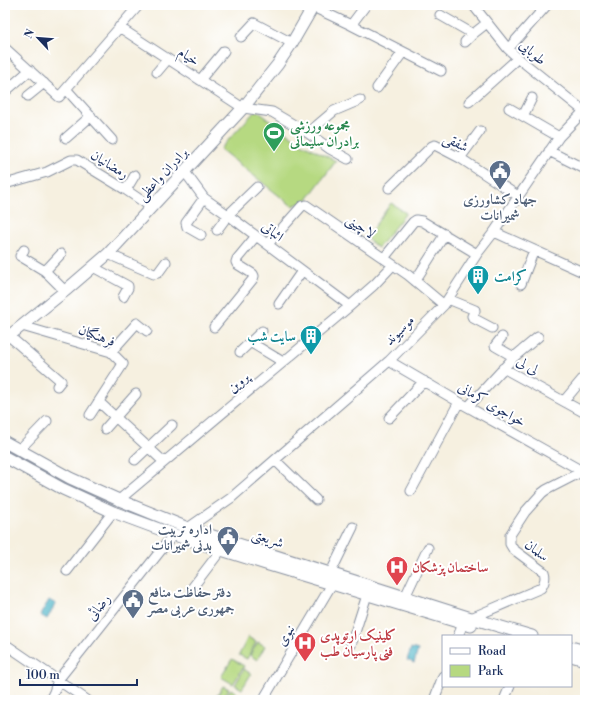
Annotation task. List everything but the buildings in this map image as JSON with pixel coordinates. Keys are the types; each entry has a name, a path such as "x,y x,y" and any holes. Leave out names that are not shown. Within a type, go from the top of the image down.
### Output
{"main road":[{"name":"برادران واعظی","path":"7,337 65,291 108,254 185,172 243,108 278,64 313,6"},
{"name":"شریعتی","path":"5,442 70,478 119,500 221,550 268,566 331,579 405,597 502,635"},
{"name":"شریعتی","path":"5,457 63,489 113,512 181,531 331,579 367,595 528,635"},
{"path":"572,647 585,651"},
{"path":"572,656 585,660"}],"street":[{"path":"5,48 59,97 139,5"},
{"path":"350,25 366,5"},
{"name":"طوبایی","path":"474,5 508,49 584,111"},
{"path":"508,49 547,5"},
{"path":"313,6 441,71"},
{"path":"440,15 473,34"},
{"path":"241,37 254,23 292,43"},
{"path":"465,42 487,23"},
{"name":"خیام","path":"119,27 243,108"},
{"path":"200,80 224,51"},
{"path":"377,88 403,52"},
{"path":"469,102 518,58"},
{"path":"157,72 168,59"},
{"path":"7,90 30,70"},
{"path":"28,96 44,83"},
{"path":"66,89 112,140"},
{"path":"523,116 532,98"},
{"path":"308,133 334,111 360,100"},
{"path":"243,108 272,112 348,159"},
{"path":"509,108 559,137"},
{"name":"موسیوند","path":"181,531 232,498 389,361 446,302 477,254 494,232 559,137 584,111"},
{"path":"66,138 91,116"},
{"path":"460,158 480,131"},
{"name":"شفقی","path":"389,188 432,146 435,145 460,158 518,196"},
{"path":"549,151 585,169"},
{"name":"رمضانیان","path":"5,184 47,172 71,160 77,160 152,207"},
{"name":"اثباتی","path":"185,172 204,198 350,306"},
{"path":"126,190 135,175"},
{"path":"217,230 228,215 257,187"},
{"path":"201,235 187,227 186,223 204,198"},
{"name":"لاچینی","path":"268,244 304,205 384,258 408,275 415,282 446,302 475,310 472,316 473,318 492,328"},
{"path":"384,258 416,220 422,221 477,254"},
{"path":"494,232 585,273"},
{"path":"415,282 445,234"},
{"path":"214,327 253,279 253,274 236,262 256,236"},
{"path":"24,250 20,256 45,271 65,291"},
{"path":"521,284 534,250"},
{"path":"45,271 61,254"},
{"path":"108,254 154,274 158,273 166,262"},
{"name":"پروین","path":"119,500 350,306 374,285 393,265"},
{"path":"93,267 128,286 123,297"},
{"path":"279,304 302,271"},
{"path":"111,352 137,323 147,331"},
{"name":"فرهنگیان","path":"22,326 111,352 123,364 99,402"},
{"path":"240,352 262,331"},
{"path":"7,337 61,381 57,386"},
{"path":"502,337 495,346 514,357"},
{"path":"503,368 538,337"},
{"path":"250,342 284,362"},
{"name":"خواجوی کرمانی","path":"389,361 468,407 584,471"},
{"name":"لی لی","path":"468,407 503,368 585,412"},
{"path":"564,401 585,376"},
{"path":"389,418 424,381"},
{"path":"105,429 136,394"},
{"path":"90,415 99,402 164,462"},
{"path":"411,491 460,402"},
{"path":"20,450 47,422"},
{"path":"135,460 172,425"},
{"path":"275,460 316,500"},
{"name":"سلمان","path":"467,621 541,588 545,582 546,575 513,549 510,544 510,535 525,512 546,490 584,471"},
{"path":"67,571 113,512"},
{"name":"نبوی","path":"263,700 331,579 354,527"},
{"name":"رضائی","path":"50,700 58,680 181,531"},
{"path":"405,597 428,548"},
{"path":"192,588 221,550"},
{"path":"351,646 367,595"},
{"path":"459,635 467,621"},
{"path":"5,644 87,700"},
{"path":"434,700 442,679"},
{"path":"504,700 510,687"}],"green space":[{"name":"مجموعه ورزشی برادران سلیمانی","path":"256,110 301,143 336,161 306,201 292,206 220,149"},
{"path":"391,203 406,213 378,248 366,238"},
{"path":"248,637 256,642 247,659 239,655"},
{"path":"258,642 265,646 257,660 250,655"},
{"path":"232,659 244,666 233,684 221,677"},
{"path":"244,669 251,674 242,689 235,685"},
{"path":"223,686 229,689 222,700 215,699"},
{"path":"231,689 239,695 236,700 224,700"}],"water":[{"path":"49,600 56,604 47,619 40,615"},
{"path":"411,648 418,650 414,663 407,660"}],"place":[{"name":"مجموعه ورزشی برادران سلیمانی","path":"274,152"},
{"name":"جهاد کشاورزی شمیرانات","path":"500,190"},
{"name":"کرامت","path":"478,296"},
{"name":"سایت شب","path":"311,356"},
{"name":"اداره تربیت بدنی شمیرانات","path":"228,556"},
{"name":"ساختمان پزشکان","path":"397,586"},
{"name":"دفتر حفاظت منافع جمهوری عربی مصر","path":"133,620"},
{"name":"کلینیک ارتوپدی فنی پارسیان طب","path":"305,662"}]}
